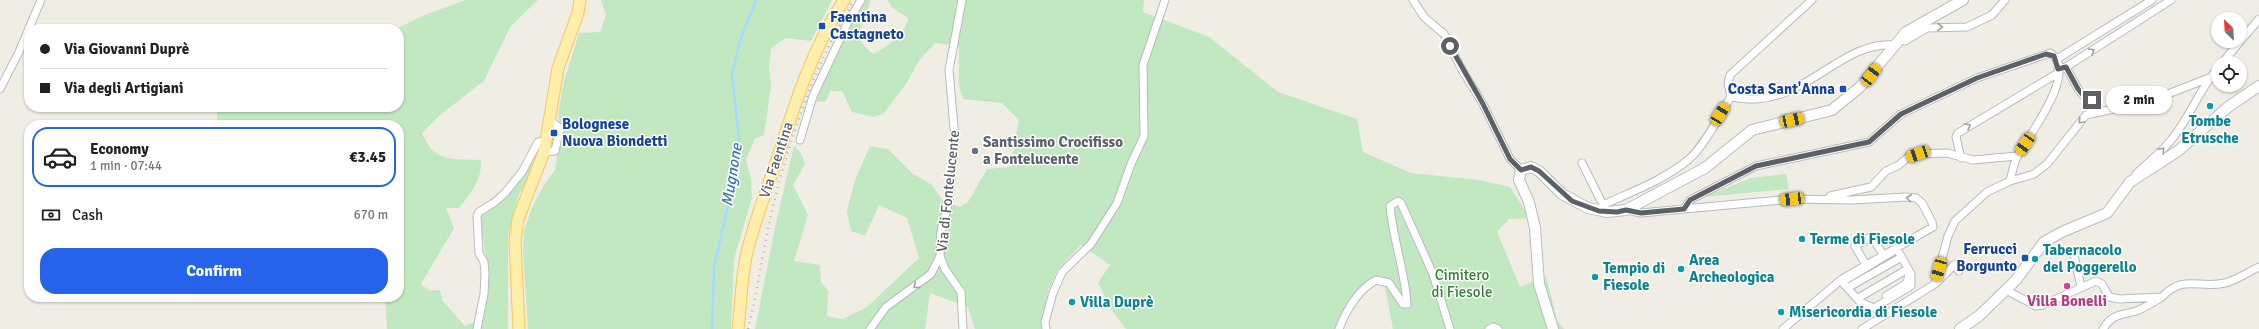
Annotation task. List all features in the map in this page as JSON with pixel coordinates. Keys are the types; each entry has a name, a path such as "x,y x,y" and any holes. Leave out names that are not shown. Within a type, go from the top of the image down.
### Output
{"main road":[{"path":"519,329 515,242 517,226 548,139 558,68 578,13 580,0"},
{"name":"Via Faentina","path":"738,329 743,274 762,203 806,73 820,43 844,0"}],"street":[{"path":"31,24 41,0"},
{"name":"Via Faentina","path":"800,140 813,96 848,22 861,0"},
{"name":"Via di Fontelucente","path":"962,0 949,70 955,139 949,201 941,231 940,256 945,269 961,292 963,329"},
{"path":"1046,329 1045,322 1053,293 1062,272 1091,244 1117,203 1131,164 1144,136 1143,65 1165,0"},
{"path":"1413,0 1424,17 1444,34 1462,70 1483,104 1510,159 1521,170"},
{"path":"1605,209 1689,160 1708,134 1731,96 1728,84 1730,75 1812,0"},
{"path":"1626,210 1705,168 1740,138 1758,127 1832,110 1860,87 1915,26 1963,0"},
{"path":"1731,96 1763,100 1775,97 1802,86 1839,61 1876,46 1900,41 1927,28 1967,27 1992,15 2005,0"},
{"path":"2056,59 2152,0"},
{"path":"1961,158 1956,137 1958,133 2066,67 2171,0"},
{"path":"2228,56 2256,26 2259,19"},
{"path":"0,89 24,40"},
{"path":"1684,209 1690,200 1756,166 1869,142 1901,114 1977,78 2050,53 2056,59 2058,71 2055,93 2041,121 2017,156 2010,181"},
{"path":"2066,67 2078,89 2087,100 2092,100"},
{"path":"2138,177 2136,174 2158,155 2175,136 2201,95 2209,78"},
{"path":"1935,284 1948,236 1955,221 1987,192 2010,181 2034,174 2046,164 2086,115 2150,101 2209,78"},
{"path":"1960,329 1979,316 2006,290 2017,278 2041,245 2049,239 2107,213 2125,187 2178,151 2228,107 2259,86"},
{"path":"544,152 555,151 557,143 560,128 551,121"},
{"path":"478,329 484,294 485,273 484,262 480,253 476,216 479,212 495,202 505,193 522,172 538,142 548,139"},
{"path":"1521,170 1531,167 1539,171 1572,201 1588,208 1626,210 1641,213 1822,198 1871,187 1886,171 1899,165 1908,157 1918,154 1946,153 1973,160 2017,156"},
{"path":"1582,163 1605,209"},
{"path":"1521,170 1519,180 1534,220 1539,284 1553,329"},
{"path":"1783,329 1842,281 1933,224 1924,205 1919,200 1912,197 1852,200 1822,198"},
{"path":"1339,329 1348,309 1367,285 1376,280 1389,283 1403,304 1407,304 1404,280 1393,234 1390,206 1398,201 1405,212 1433,274 1450,329"},
{"path":"1866,265 1855,246 1872,236 1883,255"},
{"path":"1842,281 1860,297 1874,303 1907,283 1909,276 1894,249"},
{"path":"1897,249 1911,274 1911,286 1874,308 1860,302 1842,281 1897,249"},
{"path":"2073,251 2081,287"},
{"path":"870,329 886,307 931,274 940,256"},
{"path":"1849,288 1900,258"},
{"path":"1862,329 1935,284 1954,265 1959,271"},
{"path":"2103,329 2113,317 2124,312 2135,311 2162,297 2170,288 2179,284 2224,283 2259,267"},
{"path":"1860,297 1906,270"},
{"path":"2006,290 2036,306 2043,305 2081,287 2099,282 2109,297 2120,299 2162,297"},
{"path":"1489,329 1498,329"}],"green space":[{"path":"466,0 538,0 510,27 484,81 440,115 422,133 432,150 439,154 453,159 481,160 478,180 468,197 459,208 446,208 454,228 421,284 430,291 440,290 442,300 465,326 484,318 488,289 488,265 479,218 482,212 494,205 538,147 540,153 534,172 519,194 508,235 508,329 387,329 385,302 404,302 404,120 217,120 217,112 404,112 404,25 424,15"},
{"path":"601,0 832,0 811,41 786,38 771,48 769,67 771,87 764,135 755,139 746,159 751,179 752,197 734,259 731,329 528,329 523,251 524,230 532,208 544,185 555,170 561,130 558,116 563,85 579,33 600,32 606,15"},
{"name":"Cimitero di Fiesole","path":"863,0 871,0 857,36 866,48 873,54 895,40 903,30 908,18 893,8 887,0 1144,0 1143,12 1209,37 1278,92 1357,119 1363,152 1411,173 1479,180 1510,187 1530,218 1509,219 1497,232 1520,287 1546,276 1557,320 1564,329 1393,329 1383,276 1368,279 1343,311 1336,329 1126,329 1111,309 1098,283 1110,265 1081,245 1058,269 1048,291 1042,329 975,329 968,307 930,293 925,329 755,329 776,223 794,146 801,153 805,164 793,185 808,215 794,261 820,265 821,282 828,291 827,316 843,319 867,307 919,258 907,218 879,205 865,236 851,231 847,211 855,180 870,146 888,149 912,173 932,185 942,200 960,207 968,202 987,169 1010,167 1019,120 1002,103 963,99 959,85 959,46 935,43 919,61 906,84 883,114 874,117 852,112 842,91 830,91 826,101 816,102 833,58"},
{"path":"1786,174 1789,189 1704,197 1751,178"}],"waterway":[{"name":"Mugnone","path":"712,329 714,267 738,162 739,139 732,74 740,41 756,0"}],"railway":[{"path":"748,329 773,204 792,138 819,67 841,22 854,0"}],"place":[{"name":"Faentina Castagneto","path":"822,26"},
{"name":"Costa Sant'Anna","path":"1843,89"},
{"name":"Tombe Etrusche","path":"2210,106"},
{"name":"Bolognese Nuova Biondetti","path":"554,133"},
{"name":"Santissimo Crocifisso a Fontelucente","path":"975,151"},
{"name":"Terme di Fiesole","path":"1802,239"},
{"name":"Ferrucci Borgunto","path":"2025,258"},
{"name":"Tabernacolo del Poggerello","path":"2035,259"},
{"name":"Area Archeologica","path":"1681,269"},
{"name":"Tempio di Fiesole","path":"1595,277"},
{"name":"Villa Bonelli","path":"2067,286"},
{"name":"Villa Duprè","path":"1072,302"},
{"name":"Misericordia di Fiesole","path":"1781,312"}],"route":[{"path":"1450,46 1462,70 1483,104 1512,163 1521,170 1531,167 1539,171 1554,187 1572,201 1588,208 1607,212 1626,210 1641,213 1684,209 1690,200 1726,183 1751,168 1869,142 1901,114 1977,78 2050,53 2056,59 2058,69 2066,67 2078,89 2087,100 2092,100"}]}
